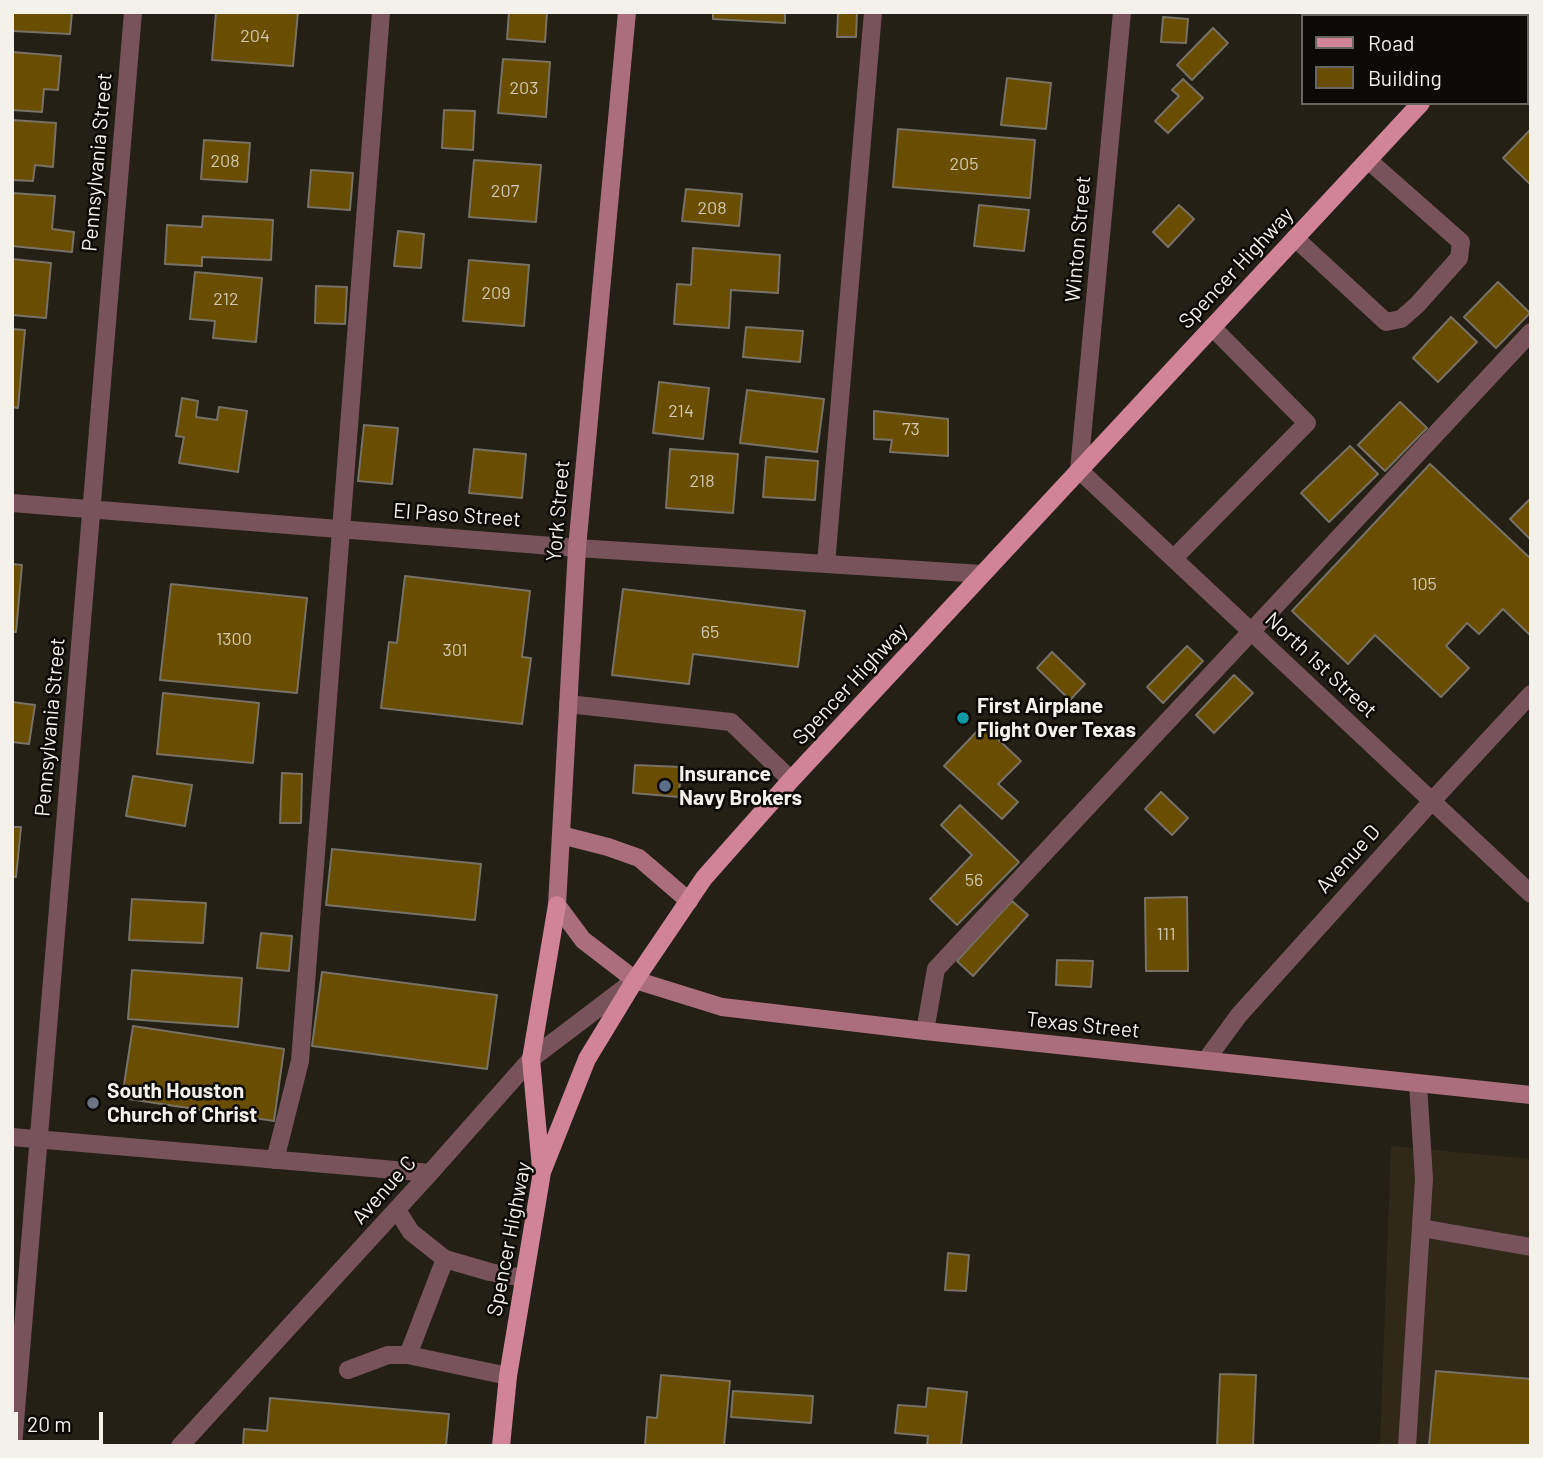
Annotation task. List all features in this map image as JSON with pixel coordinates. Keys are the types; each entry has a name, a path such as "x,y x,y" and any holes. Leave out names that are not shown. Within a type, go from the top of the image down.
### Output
{"main road":[{"name":"Spencer Highway","path":"501,1446 508,1376 542,1172 587,1059 635,980 704,878 791,780 1418,105"},
{"path":"542,1172 531,1059 557,905"}],"street":[{"name":"Pennsylvania Street","path":"13,1446 133,12"},
{"path":"275,1160 300,1061 381,12"},
{"name":"York Street","path":"557,905 578,548 627,12"},
{"path":"826,564 873,12"},
{"name":"Winton Street","path":"1079,470 1122,12"},
{"path":"1295,239 1386,322 1401,319 1417,305 1459,258 1461,242 1368,160"},
{"path":"1174,558 1307,423 1212,327"},
{"path":"925,1031 936,969 1531,332"},
{"name":"North 1st Street","path":"1079,470 1531,894"},
{"name":"El Paso Street","path":"12,503 578,548 982,574"},
{"name":"Avenue D","path":"1206,1060 1239,1015 1531,694"},
{"path":"568,704 731,722 791,780"},
{"path":"561,835 639,858 689,901"},
{"path":"557,905 583,940 635,980"},
{"name":"Texas Street","path":"635,980 722,1007 1531,1095"},
{"name":"Avenue C","path":"180,1446 397,1210 531,1059 635,980"},
{"path":"1407,1446 1424,1179 1418,1084"},
{"path":"12,1137 430,1173"},
{"path":"397,1210 411,1232 445,1259 523,1278"},
{"path":"1421,1228 1531,1247"},
{"path":"408,1355 445,1259"},
{"path":"348,1370 388,1355 408,1355 508,1376"}],"shaded area":[{"path":"1391,1146 1531,1159 1531,1446 1380,1446"}],"building":[{"path":"13,12 72,12 70,34 12,31"},
{"path":"216,12 298,12 293,66 212,60"},
{"path":"509,12 547,12 545,42 507,39"},
{"path":"713,12 785,12 785,23 713,19"},
{"path":"838,12 857,12 856,37 837,37"},
{"path":"1163,17 1188,19 1186,43 1161,42"},
{"path":"1213,28 1228,43 1192,80 1177,65"},
{"path":"12,52 61,56 58,90 44,89 42,112 12,110"},
{"path":"503,59 550,62 546,117 498,113"},
{"path":"1007,78 1051,83 1046,129 1001,125"},
{"path":"1183,79 1203,98 1168,133 1155,121 1179,96 1172,90"},
{"path":"444,110 475,111 473,150 442,148"},
{"path":"12,120 56,123 53,167 35,165 33,181 12,180"},
{"path":"898,129 1035,140 1030,198 893,187"},
{"path":"1531,129 1531,185 1503,158"},
{"path":"204,140 250,143 247,182 201,179"},
{"path":"474,160 541,165 536,222 469,217"},
{"path":"311,170 353,173 350,210 308,207"},
{"path":"686,189 742,194 739,226 682,221"},
{"path":"12,193 55,196 52,229 74,232 72,252 12,246"},
{"path":"979,205 1029,210 1024,251 974,246"},
{"path":"1179,205 1194,219 1168,247 1153,232"},
{"path":"203,216 273,220 271,260 202,257 202,266 165,264 167,225 202,227"},
{"path":"398,231 424,234 421,268 394,266"},
{"path":"693,248 780,255 778,293 731,290 729,328 674,324 677,284 691,285"},
{"path":"12,259 51,263 46,318 12,315"},
{"path":"469,260 529,265 524,326 463,321"},
{"path":"195,272 262,278 256,342 213,338 215,321 190,319"},
{"path":"1498,282 1530,313 1496,348 1464,317"},
{"path":"316,286 347,287 345,324 315,323"},
{"path":"1451,317 1477,342 1438,382 1413,358"},
{"path":"746,327 803,331 800,362 743,357"},
{"path":"12,329 25,330 18,408 12,407"},
{"path":"659,382 709,388 703,439 653,433"},
{"path":"747,390 824,399 817,452 740,443"},
{"path":"182,398 198,401 196,417 217,420 219,407 247,411 238,472 179,463 184,437 176,436"},
{"path":"1400,402 1427,428 1385,471 1358,445"},
{"path":"874,411 948,419 948,456 890,452 892,440 874,439"},
{"path":"364,425 398,428 392,484 358,481"},
{"path":"1350,446 1378,474 1329,522 1301,493"},
{"path":"474,449 526,454 522,498 469,493"},
{"path":"670,449 738,454 733,513 666,508"},
{"path":"766,457 818,461 815,500 763,497"},
{"path":"1430,464 1531,559 1531,636 1503,609 1479,634 1467,623 1446,646 1469,668 1441,697 1375,635 1348,664 1292,611"},
{"path":"1531,498 1531,540 1510,519"},
{"path":"12,564 22,565 16,632 12,632"},
{"path":"405,576 530,591 522,657 531,658 522,724 381,708 389,642 397,643"},
{"path":"171,584 307,598 297,693 160,680"},
{"path":"623,589 805,611 798,667 693,654 689,684 612,675"},
{"path":"1187,646 1203,661 1163,703 1147,687"},
{"path":"1052,652 1085,684 1070,700 1037,668"},
{"path":"1234,675 1253,693 1214,733 1196,715"},
{"path":"163,693 259,703 253,763 157,754"},
{"path":"12,702 35,705 29,744 12,742"},
{"path":"983,725 1021,761 998,784 1018,802 1002,819 944,766"},
{"path":"635,765 681,767 679,797 633,793"},
{"path":"282,773 302,774 301,823 280,823"},
{"path":"133,776 192,785 185,826 126,816"},
{"path":"1161,792 1188,818 1172,835 1145,809"},
{"path":"960,805 1019,862 957,925 930,899 972,855 941,825"},
{"path":"12,827 21,827 16,877 12,876"},
{"path":"332,849 481,864 475,920 326,905"},
{"path":"1187,897 1188,971 1146,971 1145,898"},
{"path":"132,899 206,903 203,943 129,940"},
{"path":"1012,901 1028,915 973,976 957,961"},
{"path":"261,933 292,936 289,971 257,968"},
{"path":"1057,960 1093,961 1091,987 1056,985"},
{"path":"132,970 242,978 238,1027 128,1019"},
{"path":"322,972 497,995 487,1069 312,1046"},
{"path":"133,1026 284,1049 274,1121 122,1098"},
{"path":"948,1253 969,1255 966,1291 945,1290"},
{"path":"1436,1371 1531,1379 1531,1446 1429,1446"},
{"path":"1220,1374 1256,1375 1253,1446 1217,1446"},
{"path":"661,1375 730,1381 724,1446 645,1446 647,1417 657,1418"},
{"path":"928,1388 967,1392 961,1446 927,1446 928,1436 895,1433 898,1405 926,1407"},
{"path":"733,1391 813,1396 811,1423 731,1417"},
{"path":"270,1398 449,1414 446,1446 243,1446 244,1429 267,1431"}],"place":[{"name":"First Airplane Flight Over Texas","path":"963,718"},
{"name":"Insurance Navy Brokers","path":"665,786"},
{"name":"South Houston Church of Christ","path":"93,1103"}]}
